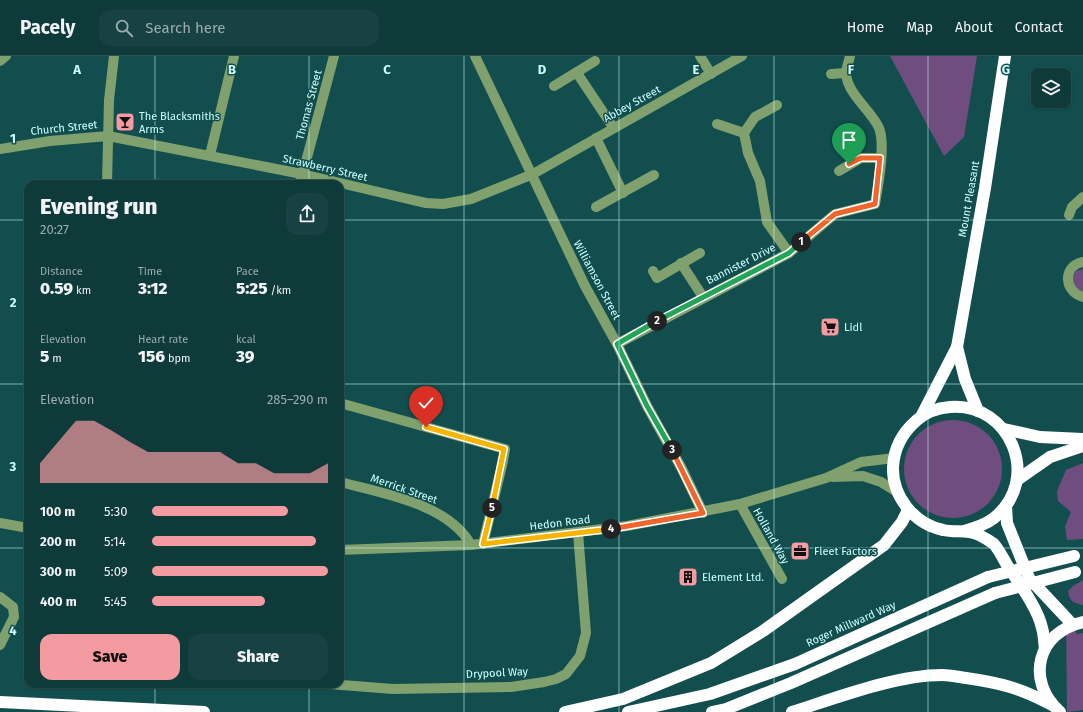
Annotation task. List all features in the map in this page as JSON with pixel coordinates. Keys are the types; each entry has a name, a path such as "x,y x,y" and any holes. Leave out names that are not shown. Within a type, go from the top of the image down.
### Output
{"highway":[{"name":"Mount Pleasant","path":"957,347 984,188 1004,56"},
{"path":"957,347 964,379 978,411"},
{"path":"922,416 957,347"},
{"path":"964,531 980,526 994,518 1006,506 1013,494 1017,480 1018,462 1013,444 1004,429 992,418 978,411 960,406 940,408 922,416 909,427 899,441 894,458 893,475 897,492 908,510 924,523 943,530 964,531 977,534 993,544 1028,598 1042,627 1044,649 1040,663 1040,678 1044,692 1056,708"},
{"path":"1004,429 1040,437 1083,439"},
{"path":"1017,480 1050,457 1083,446"},
{"path":"1006,506 1007,523 1029,578 1077,623 1056,634 1044,649"},
{"path":"564,712 623,698 711,663 763,631 884,545 902,522 908,510"},
{"name":"Roger Millward Way","path":"628,712 710,694 795,664 988,577 1078,555"},
{"path":"712,712 726,709 791,684 995,593 1079,572"},
{"path":"792,712 859,690 903,680 942,675 995,682 1024,691 1056,708"},
{"path":"0,702 204,712"}],"street":[{"path":"0,60 6,56"},
{"path":"107,180 109,100 114,56"},
{"path":"210,155 234,56"},
{"name":"Thomas Street","path":"301,180 334,56"},
{"name":"Williamson Street","path":"475,56 533,174 557,229 617,344 647,406 682,469 703,513"},
{"path":"700,56 710,74"},
{"name":"Abbey Street","path":"533,174 613,127 742,56"},
{"path":"831,74 846,73 850,56"},
{"path":"554,86 595,61"},
{"path":"577,73 613,127"},
{"name":"Bannister Drive","path":"617,344 703,297 789,253 835,214 875,204 881,141 879,129 848,84 846,73"},
{"path":"777,105 755,117 744,133 748,153 760,181 767,222 789,253"},
{"path":"717,124 744,133"},
{"name":"Church Street","path":"0,149 50,141 108,136"},
{"name":"Strawberry Street","path":"108,136 210,155 327,180"},
{"path":"596,138 622,193"},
{"path":"839,171 861,158 880,158"},
{"name":"Strawberry Street","path":"344,184 426,203 443,204 471,199 533,174"},
{"path":"596,207 654,175"},
{"path":"1069,215 1072,208 1083,197"},
{"path":"653,271 657,278 700,253"},
{"path":"1083,262 1071,270 1068,281 1072,292 1083,297"},
{"path":"682,263 703,297"},
{"path":"344,404 504,449 503,461 483,544"},
{"name":"Hedon Road","path":"344,550 483,544 627,526 703,513 740,504 826,478 861,462 894,458"},
{"name":"Hedon Road","path":"826,478 863,476 881,482 897,492"},
{"name":"Merrick Street","path":"344,483 408,501 442,515 457,526 471,545"},
{"name":"Holland Way","path":"740,504 782,579"},
{"path":"0,523 24,527"},
{"name":"Drypool Way","path":"344,685 393,688 511,687 544,682 556,679 566,674 580,656 586,633 578,533"},
{"path":"0,597 13,607 14,617 0,645"}],"shaded area":[{"path":"890,56 977,56 964,137 944,156"},
{"path":"1083,269 1083,293 1076,290 1072,278 1076,271"},
{"path":"953,420 963,421 980,428 994,442 1001,459 1001,479 994,496 980,510 963,517 953,518 943,517 926,510 912,496 905,479 904,469 905,459 912,442 926,428 943,421"},
{"path":"1083,463 1083,539 1067,540 1065,526 1071,512 1058,501 1057,491 1066,470"},
{"path":"1083,580 1083,605 1072,601 1068,591"},
{"path":"1066,617 1077,634 1083,633 1083,710 1067,712"}],"place":[{"name":"The Blacksmiths Arms","path":"125,122"},
{"name":"Lidl","path":"830,327"},
{"name":"Fleet Factors","path":"800,551"},
{"name":"Element Ltd.","path":"688,577"}],"route":[{"path":"426,427 504,449 503,461 483,544 578,533 703,513 682,469 647,406 617,344 758,268 789,253 835,214 875,204 880,173 880,158 861,158 849,164"}]}
